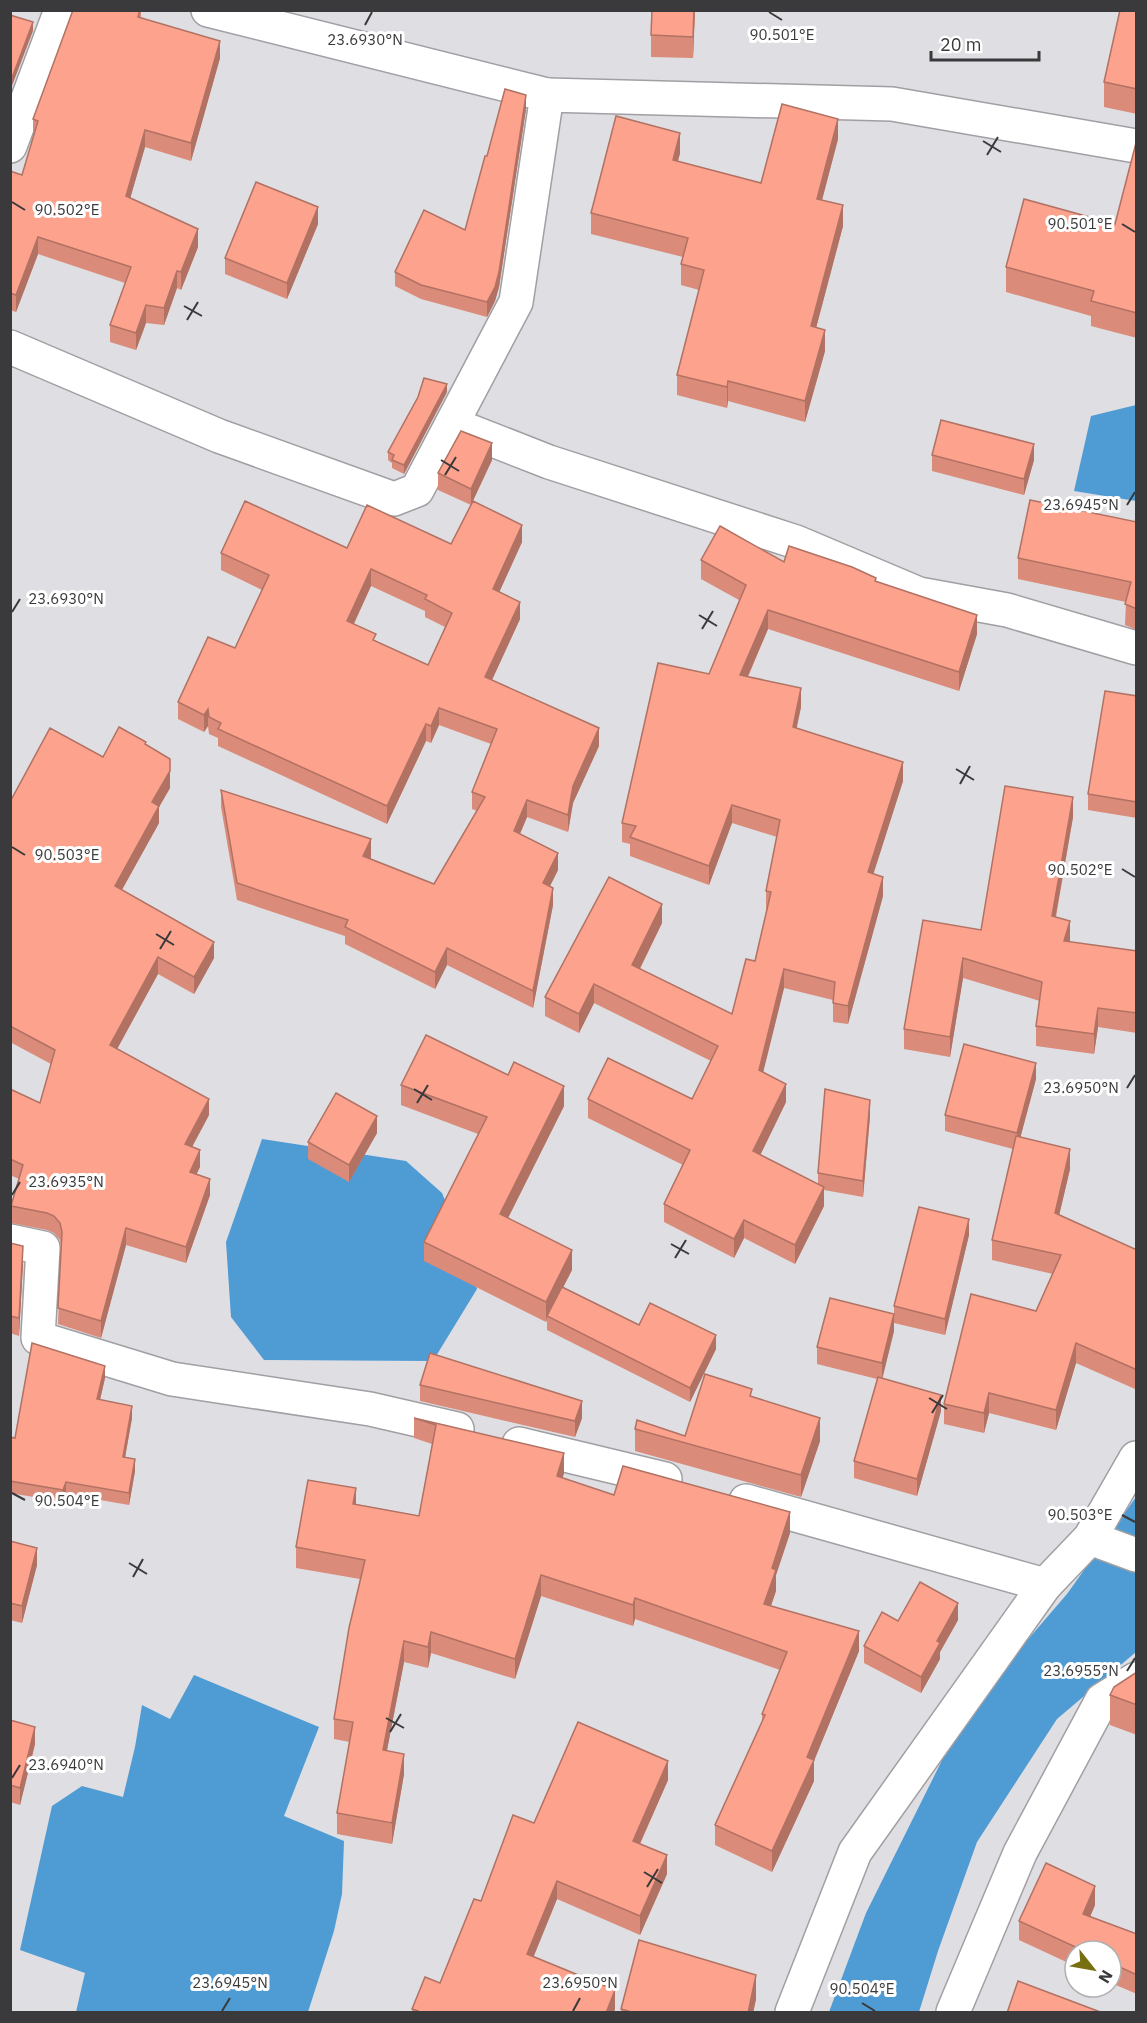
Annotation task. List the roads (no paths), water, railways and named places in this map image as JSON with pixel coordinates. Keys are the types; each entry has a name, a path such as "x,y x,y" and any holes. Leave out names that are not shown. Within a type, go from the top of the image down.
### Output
{"street":[{"path":"10,146 61,10"},
{"path":"208,10 547,95 892,104 1137,146"},
{"path":"10,347 219,436 394,499 417,490 516,302 547,95"},
{"path":"452,424 549,462 796,542 919,594 1006,610 1137,648"},
{"path":"10,1241 43,1248 38,1338 172,1379 370,1409 637,1471 1045,1586"},
{"path":"792,2013 855,1852 1045,1586 1094,1540 1137,1458"},
{"path":"1094,1540 1137,1555"},
{"path":"953,2013 1020,1853 1102,1700 1137,1679"}],"water":[{"path":"1136,405 1136,501 1074,491 1091,416"},
{"path":"262,1139 406,1161 442,1193 461,1238 477,1289 433,1361 264,1360 231,1317 226,1242"},
{"path":"1136,1497 1136,1652 1057,1719 977,1842 919,2012 829,2012 866,1913 967,1710 1067,1594"},
{"path":"194,1675 319,1727 284,1816 344,1841 342,1894 334,1931 308,2012 76,2012 85,1973 20,1950 52,1806 82,1786 123,1797 142,1705 170,1719"}]}
